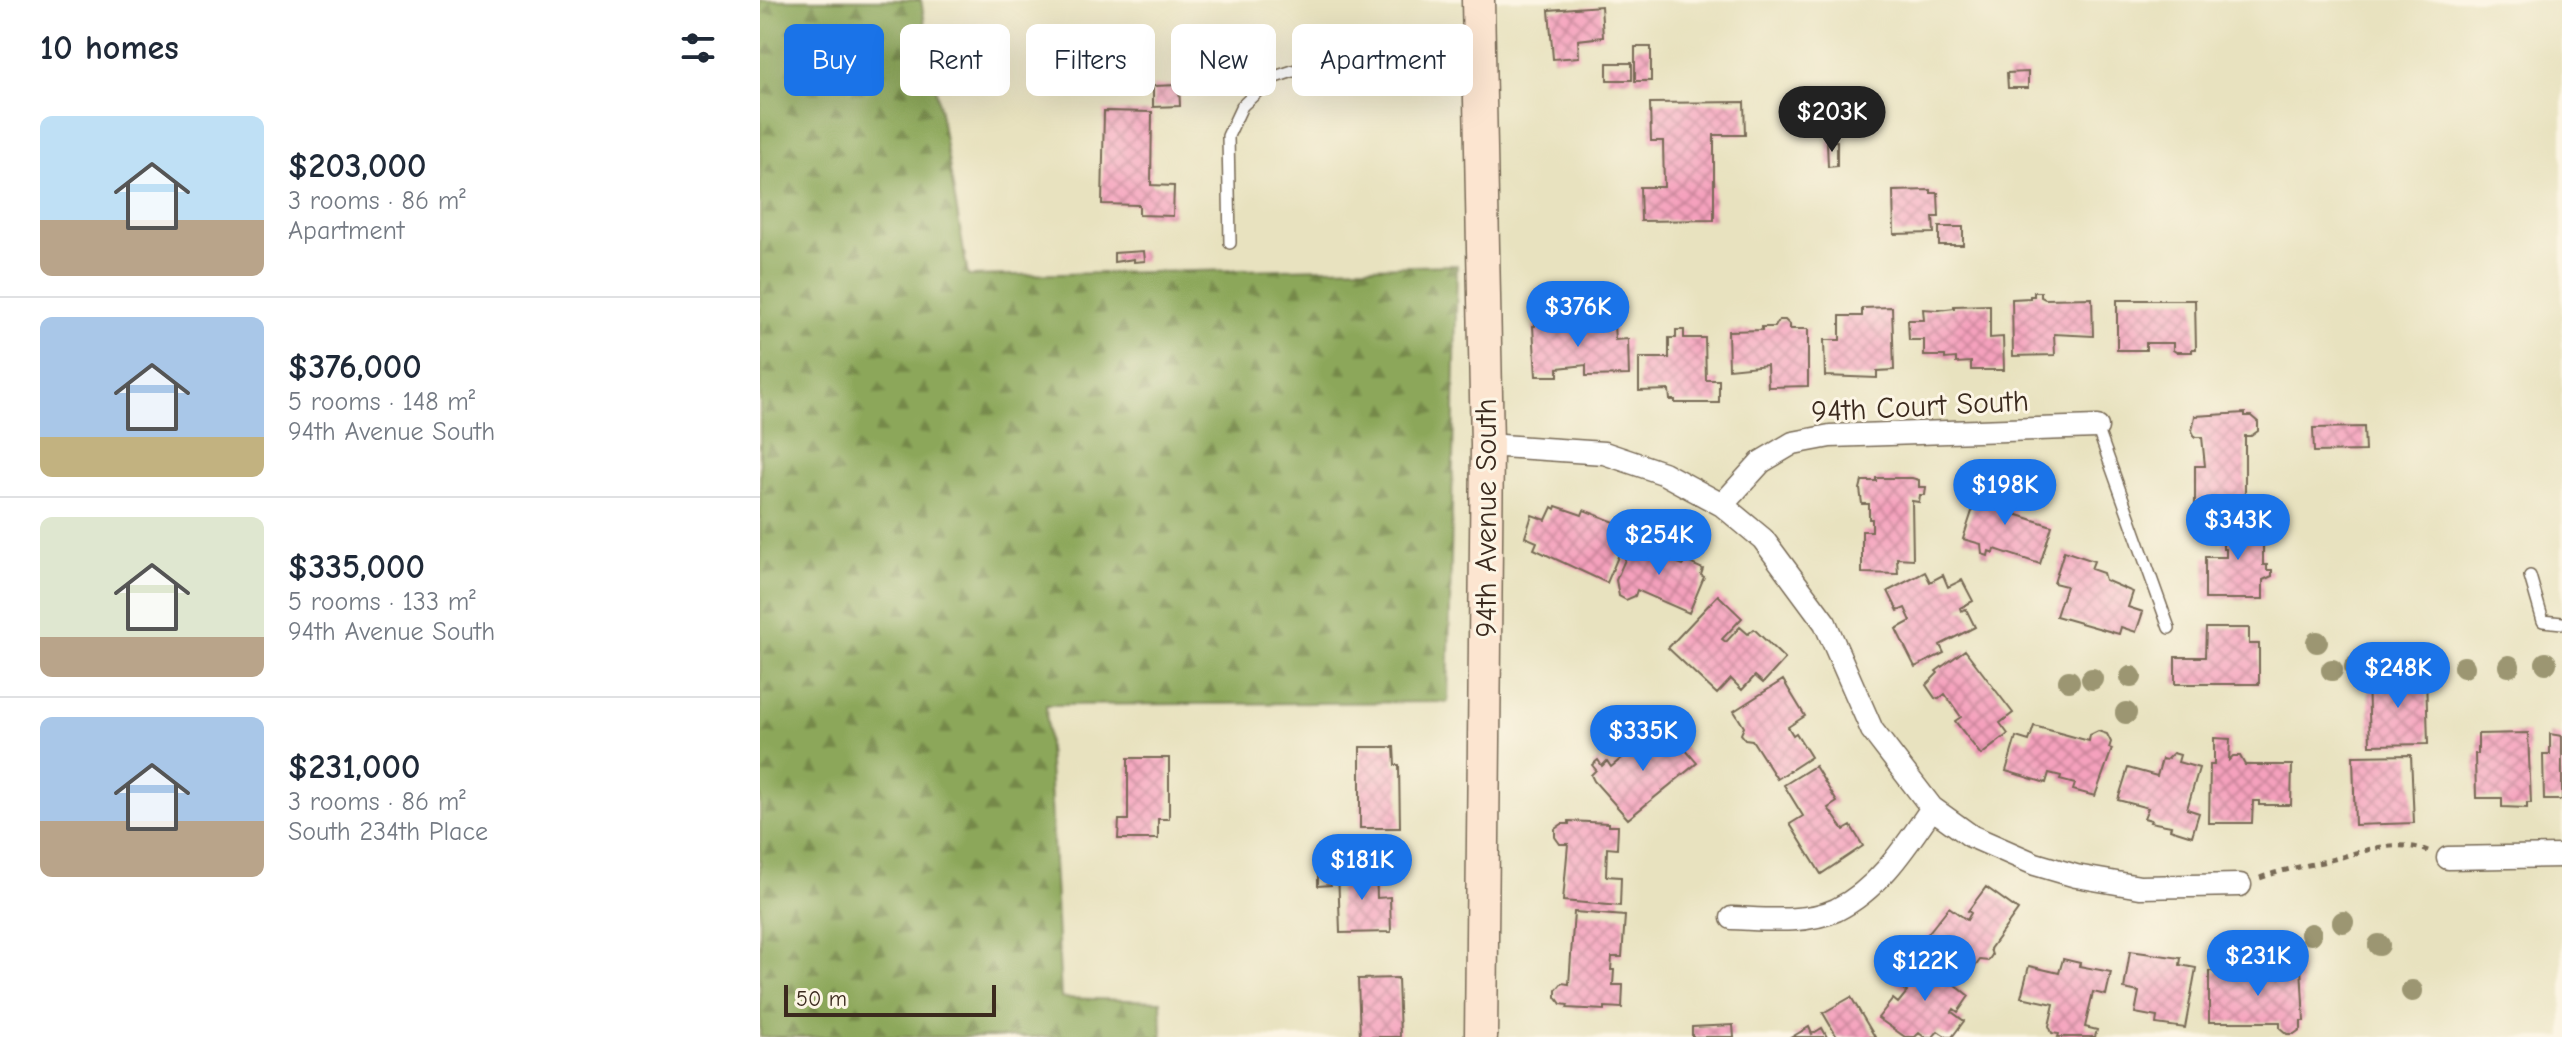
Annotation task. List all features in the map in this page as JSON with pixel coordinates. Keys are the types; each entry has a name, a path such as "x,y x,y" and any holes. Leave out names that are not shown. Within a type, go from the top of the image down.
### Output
{"street":[{"name":"94th Avenue South","path":"1478,0 1487,445 1481,1037"},
{"name":"94th Court South","path":"1722,505 1761,462 1793,443 1830,436 2097,427"},
{"path":"1487,445 1604,453 1663,473 1722,505 1763,539 1825,623 1872,730 1932,808 1971,836 2035,864 2076,876 2140,887 2240,885"},
{"path":"1732,918 1802,917 1835,910 1894,863 1932,808"},
{"path":"2448,858 2562,856"}],"lane":[{"path":"1230,243 1228,136 1242,106 1272,78 1311,65 1479,60"},
{"path":"2097,427 2169,628"},
{"path":"2530,576 2543,621 2562,623"}],"path":[{"path":"2240,885 2289,868 2380,846 2419,848 2448,858"}],"green space":[{"path":"760,0 921,0 925,24 900,24 900,96 937,96 968,276 1457,265 1448,702 1046,705 1061,998 1161,1001 1162,1037 760,1037"}],"building":[{"path":"1601,6 1603,37 1578,40 1579,57 1553,59 1549,10"},
{"path":"1635,47 1651,47 1651,81 1635,81"},
{"path":"1607,63 1632,63 1632,80 1607,80"},
{"path":"2028,72 2028,88 2008,88 2007,73"},
{"path":"1171,85 1171,96 1180,96 1180,106 1153,107 1155,86"},
{"path":"1744,102 1745,135 1714,135 1714,220 1641,221 1640,187 1664,187 1663,141 1651,141 1650,103"},
{"path":"1104,111 1152,112 1151,185 1174,186 1173,216 1139,215 1139,205 1102,204"},
{"path":"1827,141 1837,141 1837,166 1828,167"},
{"path":"1931,190 1931,193 1938,193 1939,217 1933,217 1934,233 1894,234 1893,191"},
{"path":"1939,227 1963,227 1963,245 1939,245"},
{"path":"1144,251 1145,261 1114,262 1114,253"},
{"path":"2034,292 2041,292 2041,297 2045,299 2092,298 2093,336 2054,334 2055,355 2013,356 2012,299 2030,298"},
{"path":"2117,300 2195,300 2196,349 2176,352 2173,343 2146,343 2146,350 2117,350"},
{"path":"1990,305 1990,338 2003,337 2004,370 1971,370 1971,362 1956,363 1956,358 1924,356 1924,340 1909,340 1908,320 1924,320 1923,309"},
{"path":"1892,307 1894,370 1877,371 1877,378 1825,376 1824,340 1840,340 1840,316 1862,316 1862,308"},
{"path":"1541,313 1549,313 1556,319 1556,326 1614,325 1615,340 1628,339 1629,375 1586,376 1586,365 1558,368 1558,376 1536,376 1533,326"},
{"path":"1779,320 1785,320 1790,329 1808,329 1808,386 1768,387 1767,365 1729,369 1728,331 1762,330 1762,327 1775,327"},
{"path":"1676,330 1684,330 1684,338 1705,338 1706,380 1719,380 1719,403 1675,403 1675,400 1670,400 1669,390 1639,391 1639,358 1669,358 1669,338 1676,338"},
{"path":"2245,413 2245,416 2251,416 2258,422 2258,431 2245,436 2245,507 2195,507 2195,466 2205,466 2202,437 2195,437 2192,431 2195,416"},
{"path":"2364,427 2365,451 2314,452 2313,428"},
{"path":"1876,478 1912,478 1919,480 1919,487 1926,487 1925,495 1920,495 1919,502 1912,501 1913,559 1897,558 1898,574 1862,573 1862,531 1872,531 1872,519 1869,519 1869,504 1862,504 1860,489 1862,481 1876,481"},
{"path":"1981,484 2020,497 2015,514 2052,526 2040,564 1995,549 1994,553 1989,551 1988,556 1982,554 1981,544 1963,539"},
{"path":"1556,506 1582,515 1584,510 1630,528 1607,583 1534,549 1537,542 1525,537 1532,515 1546,520 1552,507 1555,509"},
{"path":"2223,518 2263,518 2263,565 2267,565 2267,570 2272,570 2272,576 2263,580 2263,599 2205,599 2205,557 2226,557"},
{"path":"1639,535 1656,543 1654,550 1666,555 1665,558 1683,565 1685,561 1703,569 1701,575 1704,577 1689,613 1637,590 1635,596 1626,600 1619,596 1616,580"},
{"path":"2064,551 2094,561 2091,569 2103,573 2105,580 2133,592 2128,607 2143,612 2136,632 2121,627 2119,634 2056,616 2066,586 2054,583"},
{"path":"1925,572 1930,582 1943,575 1948,587 1962,580 1973,601 1960,608 1961,611 1966,609 1975,627 1940,645 1944,653 1915,667 1896,629 1911,621 1905,608 1898,611 1888,591"},
{"path":"1718,595 1742,618 1722,639 1726,642 1740,627 1748,634 1754,629 1785,659 1763,683 1755,676 1742,690 1731,679 1717,694 1668,648"},
{"path":"2206,628 2249,628 2249,644 2259,644 2259,684 2175,684 2175,657 2205,657"},
{"path":"1965,650 2013,713 2000,723 2008,734 1981,755 1955,721 1961,717 1945,694 1939,699 1935,698 1926,685 1938,673 1936,671"},
{"path":"2426,675 2428,744 2370,745 2368,677"},
{"path":"1783,680 1805,716 1788,727 1793,735 1796,733 1811,757 1777,779 1752,740 1745,739 1741,734 1744,727 1734,711"},
{"path":"2034,726 2089,741 2090,735 2098,731 2107,734 2111,742 2109,748 2112,749 2095,796 2073,790 2075,784 2060,780 2061,776 2049,773 2046,783 2006,771 2016,737 2029,741"},
{"path":"1656,730 1665,742 1673,735 1697,763 1628,819 1594,781 1591,775 1596,770 1592,765 1598,760 1602,766 1607,761 1611,767"},
{"path":"2528,733 2531,803 2527,803 2527,808 2502,807 2502,798 2476,798 2478,734"},
{"path":"2550,734 2562,736 2562,800 2544,800 2543,754 2550,754"},
{"path":"2214,738 2230,739 2229,760 2240,756 2245,765 2292,765 2291,805 2259,805 2259,801 2253,801 2252,823 2209,823 2210,765 2214,765"},
{"path":"1360,747 1394,747 1395,765 1399,765 1400,828 1360,828"},
{"path":"2173,753 2180,755 2178,762 2199,768 2187,809 2199,813 2192,836 2170,829 2171,826 2150,822 2144,818 2148,808 2118,800 2128,768 2157,776 2162,759 2166,760"},
{"path":"2411,755 2414,823 2355,825 2353,756"},
{"path":"1128,758 1169,758 1169,819 1158,819 1158,839 1118,839 1119,820 1128,820"},
{"path":"1815,766 1837,802 1828,808 1844,830 1851,826 1863,846 1821,874 1790,824 1803,816 1784,785"},
{"path":"1569,821 1618,826 1617,849 1607,848 1606,876 1621,877 1620,906 1563,901 1568,844 1560,844 1555,837 1555,829 1569,824"},
{"path":"1338,867 1376,867 1377,898 1390,897 1391,932 1340,933"},
{"path":"1318,873 1331,873 1331,885 1318,886"},
{"path":"1986,887 2018,910 1990,949 1992,955 1988,961 1980,960 1969,975 1922,941 1949,907 1967,920 1971,913 1968,911"},
{"path":"1574,912 1625,916 1622,957 1612,957 1611,970 1614,970 1613,985 1623,985 1622,1008 1567,1008 1568,1005 1561,1004 1556,997 1556,990 1562,983 1569,984"},
{"path":"2130,951 2181,958 2180,965 2196,968 2185,1028 2156,1024 2157,1017 2135,1013 2139,992 2124,989"},
{"path":"1916,954 1969,996 1958,1012 1954,1009 1952,1012 1964,1021 1952,1037 1938,1031 1933,1037 1924,1037 1919,1033 1915,1037 1905,1037 1878,1018 1893,999 1898,1003 1907,992 1893,982"},
{"path":"2063,959 2080,963 2079,966 2111,972 2106,995 2093,992 2085,1027 2097,1030 2095,1037 2058,1037 2059,1034 2052,1033 2049,1026 2054,1004 2021,997 2029,966 2059,973"},
{"path":"2279,967 2301,967 2304,1021 2301,1021 2301,1029 2287,1034 2280,1028 2280,1022 2209,1022 2209,971 2251,971 2251,981 2263,981 2263,978 2279,978"},
{"path":"1398,978 1400,1037 1360,1037 1358,979"},
{"path":"1851,997 1875,1037 1837,1037 1823,1013"},
{"path":"1733,1025 1734,1037 1692,1037 1692,1027"},
{"path":"1809,1027 1812,1034 1822,1028 1827,1037 1792,1037"}]}
